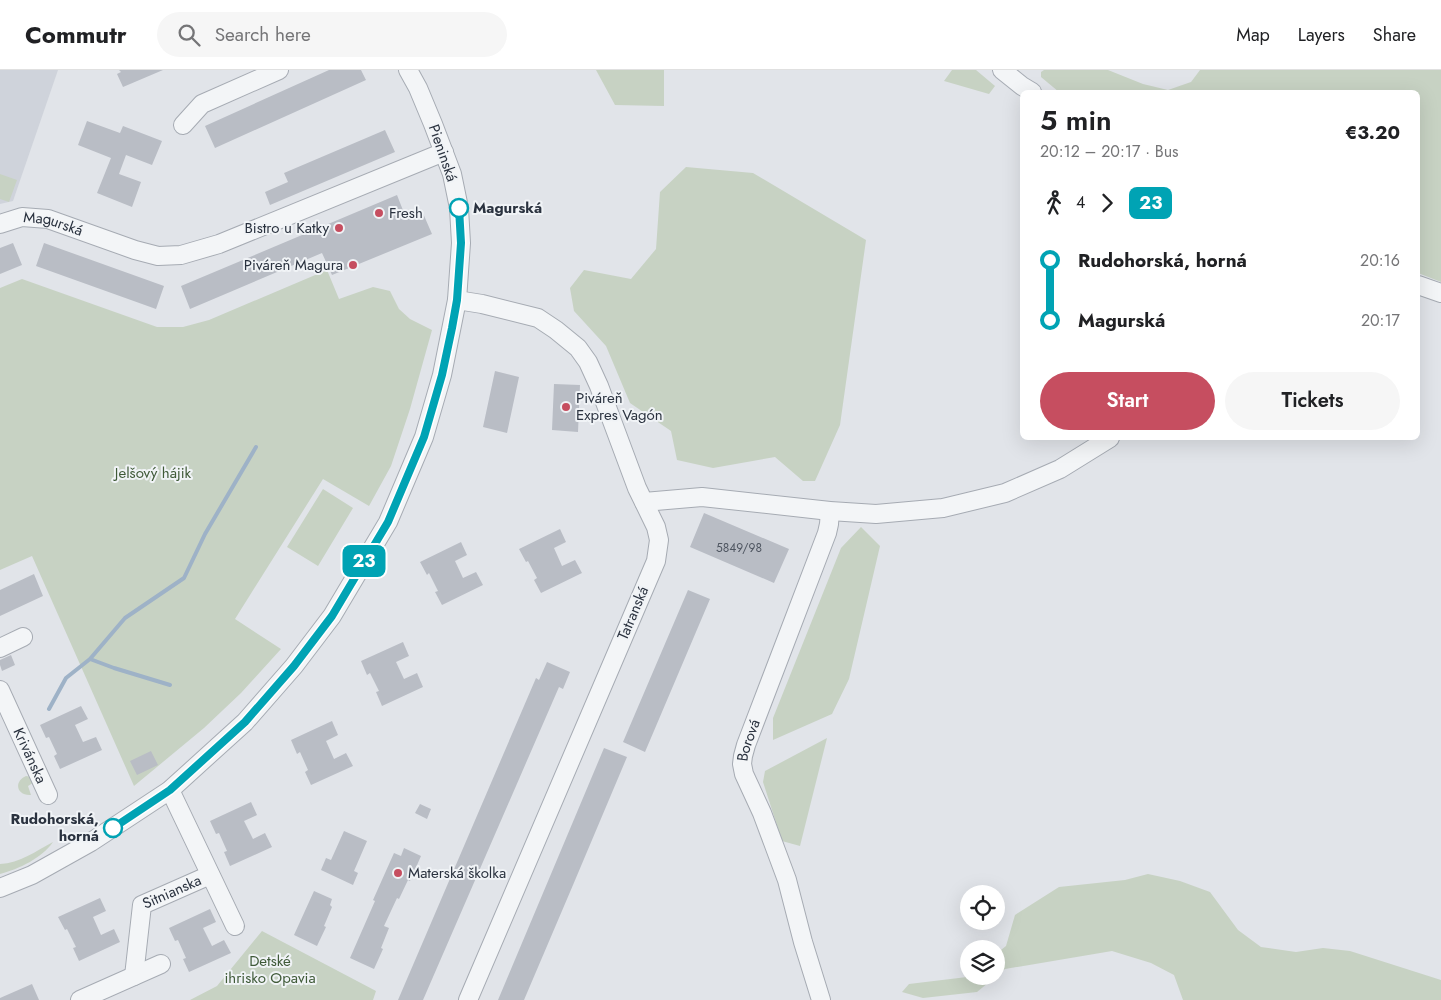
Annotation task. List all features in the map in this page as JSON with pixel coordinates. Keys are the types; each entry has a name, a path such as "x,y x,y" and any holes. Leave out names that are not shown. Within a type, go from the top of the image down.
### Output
{"street":[{"path":"183,125 202,104 279,70"},
{"name":"Pieninská","path":"0,888 32,875 91,842 170,790 245,722 294,666 332,616 388,522 424,437 442,375 457,300 461,243 459,208 452,174 418,88 408,70"},
{"path":"1002,70 1029,90"},
{"name":"Magurská","path":"0,224 22,217 48,219 135,250 158,256 181,256 219,244 444,152"},
{"path":"1420,286 1441,293"},
{"name":"Tatranská","path":"457,300 482,304 538,318 578,348 588,362 599,386 637,488 656,527 659,540 656,560 468,1000"},
{"path":"644,502 702,497 876,514 943,508 1004,493 1060,469 1107,440"},
{"name":"Borová","path":"822,1000 803,942 787,880 760,808 747,782 742,764 742,756 827,534 830,524 830,511"},
{"path":"0,648 24,637"},
{"name":"Krivánska","path":"0,690 48,795"},
{"name":"Sitnianska","path":"170,790 235,926"},
{"name":"Sitnianska","path":"134,976 142,905 210,875"},
{"path":"80,1000 161,964"}],"shaded area":[{"path":"0,70 58,70 13,201 0,204"}],"green space":[{"path":"596,70 664,70 664,106 615,105"},
{"path":"952,70 976,70 995,86 989,94 944,81"},
{"path":"1044,70 1108,70 1143,84 1168,90 1057,90 1041,77 1041,72"},
{"path":"1200,70 1441,70 1441,282 1420,274 1420,90 1168,90 1191,82"},
{"path":"686,167 753,173 866,240 840,425 815,481 803,481 775,457 713,468 677,460 671,431 630,403 606,346 574,311 570,288 584,270 631,279 656,249 660,192"},
{"path":"0,174 17,180 9,202 0,199"},
{"name":"Jelšový hájik","path":"327,270 339,299 373,287 390,291 399,309 410,319 432,330 410,409 391,466 369,506 323,479 235,619 281,649 241,693 204,728 134,786 32,556 0,570 0,288 22,279 157,327 183,327 209,320"},
{"path":"323,489 353,508 318,566 287,547"},
{"path":"861,527 880,546 849,679 832,714 773,740 773,718 841,548"},
{"path":"827,738 800,846 782,841 763,782 765,771"},
{"path":"26,776 32,777 36,781 28,786 31,795 22,793 18,788 19,782"},
{"path":"53,842 43,853 30,862 0,874 0,864 21,859"},
{"path":"1148,874 1180,881 1210,892 1238,930 1261,947 1296,952 1323,948 1350,951 1441,980 1441,1000 1183,1000 1174,975 1151,963 1112,951 1005,969 1005,947 1015,915 1059,887 1125,880"},
{"name":"Detské ihrisko Opavia","path":"262,931 376,991 373,1000 190,1000 217,986"},
{"path":"960,978 960,985 986,985 977,992 923,998 902,992 909,984"}],"building":[{"path":"119,70 163,70 123,87 117,74 121,72"},
{"path":"329,70 361,70 366,80 215,148 205,126"},
{"path":"87,121 120,133 123,126 162,141 152,165 126,155 119,174 141,182 132,207 97,193 111,158 78,145"},
{"path":"385,130 395,152 270,205 265,192 288,182 284,173"},
{"path":"397,195 406,218 422,211 432,234 332,275 322,253 190,309 181,286"},
{"path":"13,243 22,265 0,274 0,248"},
{"path":"44,243 164,286 156,309 36,266"},
{"path":"495,371 519,377 507,433 483,427"},
{"name":"Piváreň Expres Vagón","path":"554,384 580,385 578,432 552,430"},
{"path":"704,513 789,549 774,583 690,547"},
{"path":"560,529 566,542 554,548 562,566 575,560 582,573 541,593 534,580 537,578 519,549"},
{"path":"461,542 467,555 455,561 463,578 476,572 483,585 442,605 435,592 438,591 429,573 427,575 420,562"},
{"path":"34,574 43,596 0,616 0,590"},
{"path":"688,590 710,599 645,752 623,742"},
{"path":"403,642 409,656 396,662 404,679 417,673 423,687 382,706 376,692 379,691 370,673 367,675 361,661"},
{"path":"11,655 15,665 2,671 0,660"},
{"path":"547,662 570,672 563,689 559,687 423,1000 398,1000 536,678 539,680"},
{"path":"81,706 88,719 75,725 83,742 96,737 102,750 60,769 54,756 57,754 49,737 46,738 40,725"},
{"path":"332,721 338,735 326,741 334,759 346,753 353,766 311,785 305,772 308,770 300,752 297,754 291,740"},
{"path":"604,748 627,757 524,1000 498,1000"},
{"path":"151,751 158,765 137,775 130,761"},
{"path":"251,802 257,815 244,821 253,839 265,833 272,847 230,866 224,852 227,851 219,833 216,834 210,821"},
{"path":"420,804 431,809 427,819 415,813"},
{"path":"344,831 367,841 354,871 358,873 353,885 321,870 326,858 331,860"},
{"path":"404,848 421,856 410,881 408,880 399,899 397,898 384,926 389,928 381,948 383,949 374,969 350,958 394,853 401,856"},
{"path":"314,891 332,899 330,905 332,907 324,926 326,927 317,946 294,935"},
{"path":"100,898 106,911 93,917 101,935 114,929 120,942 79,961 73,948 76,947 67,929 65,930 58,917"},
{"path":"210,909 216,922 203,928 212,946 224,940 231,953 189,972 183,959 186,958 178,940 175,941 169,928"},
{"path":"32,984 39,1000 0,1000 0,998"}],"waterway":[{"path":"90,659 125,618 184,578 205,534 256,447"},
{"path":"49,709 66,678 90,659 170,685"}],"bus line":[{"name":"23","path":"113,828 170,790 245,722 294,666 332,616 388,522 424,437 442,375 457,300 461,243 459,208"}],"place":[{"name":"Magurská","path":"459,208"},
{"name":"Fresh","path":"379,213"},
{"name":"Bistro u Katky","path":"339,228"},
{"name":"Piváreň Magura","path":"353,265"},
{"name":"Piváreň Expres Vagón","path":"566,407"},
{"name":"Rudohorská, horná","path":"113,828"},
{"name":"Materská školka","path":"398,873"}]}
